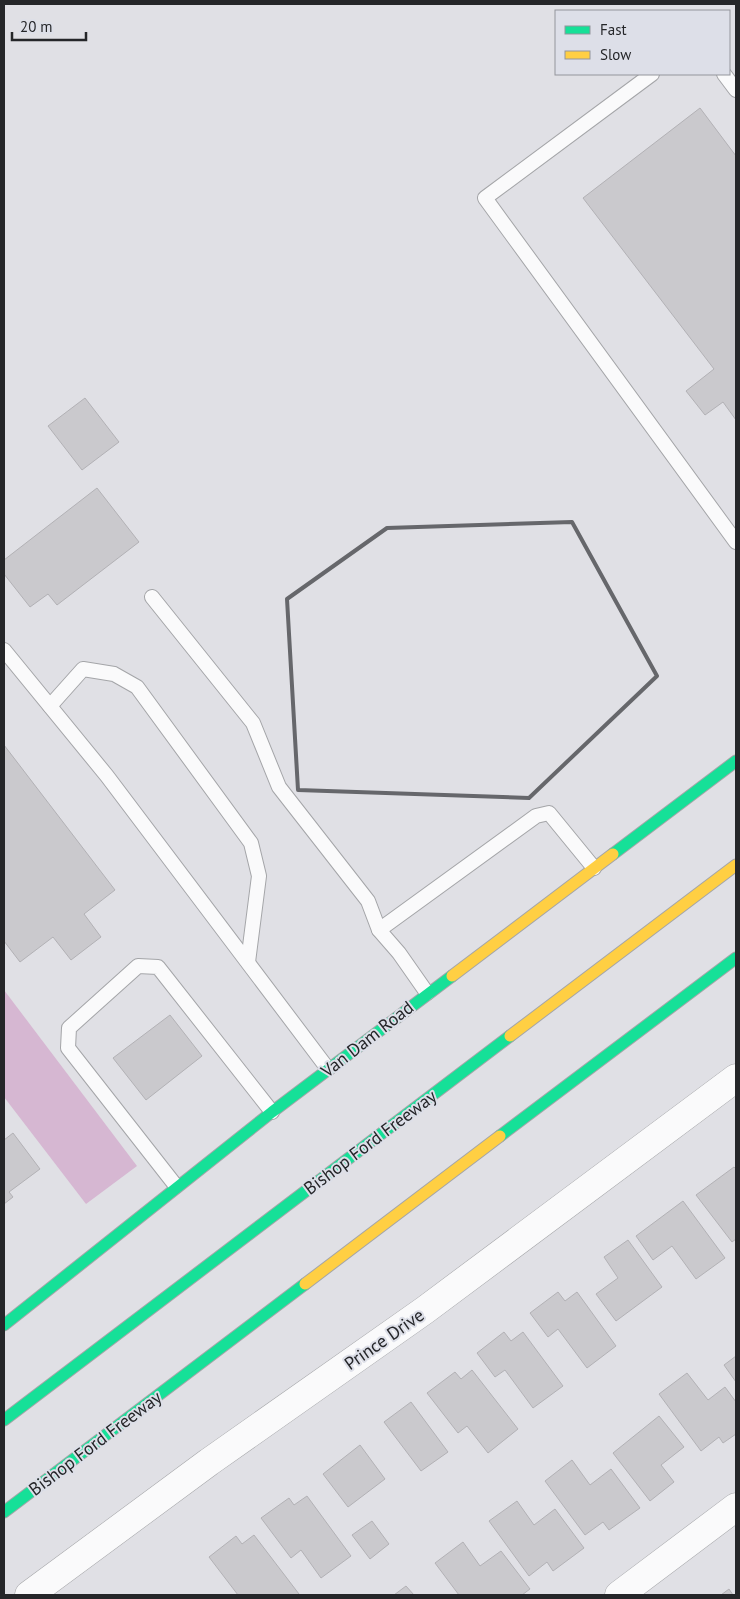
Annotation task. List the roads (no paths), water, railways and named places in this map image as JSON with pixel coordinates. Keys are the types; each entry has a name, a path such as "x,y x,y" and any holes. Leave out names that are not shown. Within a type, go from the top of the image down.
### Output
{"main road":[{"name":"Van Dam Road","path":"4,1325 176,1186 272,1112 427,993 736,762"},
{"name":"Bishop Ford Freeway","path":"4,1420 736,865"},
{"name":"Bishop Ford Freeway","path":"4,1512 736,958"}],"street":[{"name":"Prince Drive","path":"29,1595 209,1462 425,1310 736,1078"},
{"path":"619,1595 736,1507"}],"lane":[{"path":"651,75 485,198 736,542"},
{"path":"725,75 736,90"},
{"path":"152,596 254,723 279,787 368,901 379,930 399,953 427,993"},
{"path":"4,650 107,776 328,1070"},
{"path":"50,706 83,669 114,674 137,687 251,843 259,876 248,962"},
{"path":"379,930 536,816 549,813 594,868"},
{"path":"176,1186 68,1048 68,1028 138,966 158,967 272,1112"}]}
